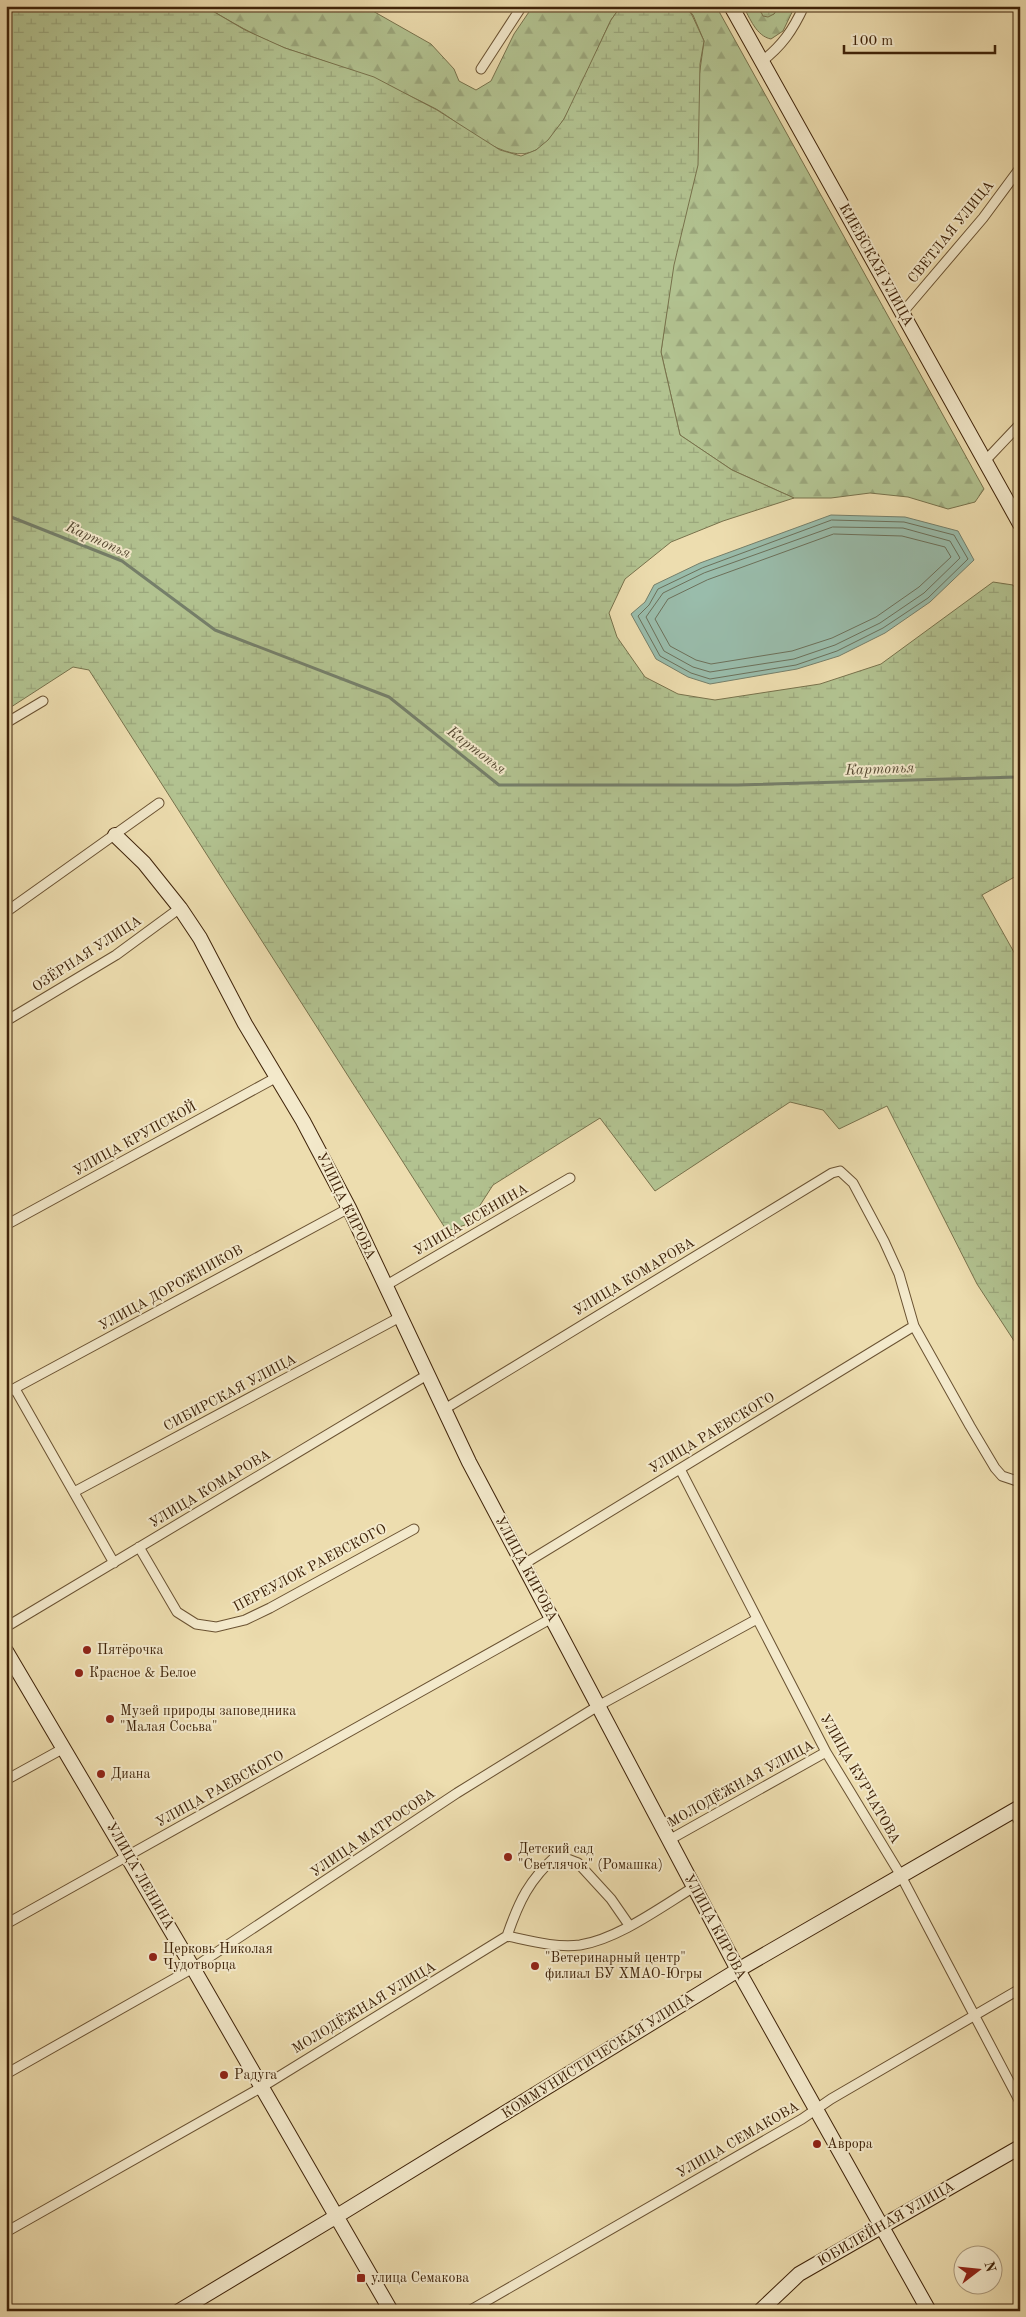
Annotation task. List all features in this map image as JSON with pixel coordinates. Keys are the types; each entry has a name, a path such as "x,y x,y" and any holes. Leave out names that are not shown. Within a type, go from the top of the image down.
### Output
{"street":[{"path":"481,69 522,6"},
{"name":"КИЕВСКАЯ УЛИЦА","path":"731,6 1020,524"},
{"path":"762,62 783,43 794,27 804,6"},
{"name":"СВЕТЛАЯ УЛИЦА","path":"903,312 983,218 1020,168"},
{"path":"985,461 1020,424"},
{"path":"6,723 43,701"},
{"path":"6,912 159,803"},
{"name":"УЛИЦА КИРОВА","path":"115,835 144,863 180,908 200,938 245,1024 307,1129 348,1208 443,1410 598,1706 738,1970 929,2311"},
{"name":"ОЗЁРНАЯ УЛИЦА","path":"6,1021 116,954 180,908"},
{"name":"УЛИЦА КРУПСКОЙ","path":"6,1225 277,1077"},
{"name":"УЛИЦА КОМАРОВА","path":"443,1410 832,1173 840,1171 853,1183 884,1241 899,1274 914,1326"},
{"name":"УЛИЦА ЕСЕНИНА","path":"385,1286 570,1178"},
{"name":"УЛИЦА ДОРОЖНИКОВ","path":"6,1393 348,1208"},
{"name":"СИБИРСКАЯ УЛИЦА","path":"74,1492 400,1318"},
{"path":"914,1326 994,1468 1002,1476 1020,1482"},
{"name":"УЛИЦА РАЕВСКОГО","path":"524,1564 914,1326"},
{"name":"УЛИЦА КОМАРОВА","path":"6,1627 427,1375"},
{"path":"15,1389 114,1563"},
{"name":"УЛИЦА КУРЧАТОВА","path":"680,1469 826,1752 900,1874 1020,2102"},
{"name":"ПЕРЕУЛОК РАЕВСКОГО","path":"139,1548 177,1612 196,1624 216,1627 245,1620 270,1608 414,1529"},
{"name":"УЛИЦА РАЕВСКОГО","path":"6,1924 552,1618"},
{"name":"УЛИЦА МАТРОСОВА","path":"6,2074 193,1968 458,1793 598,1706 757,1619"},
{"name":"УЛИЦА ЛЕНИНА","path":"6,1651 262,2086 391,2311"},
{"path":"6,1780 64,1748"},
{"name":"МОЛОДЁЖНАЯ УЛИЦА","path":"669,1840 826,1752"},
{"name":"КОММУНИСТИЧЕСКАЯ УЛИЦА","path":"178,2311 337,2216 738,1970 900,1874 1018,1814"},
{"path":"629,1925 611,1899 578,1863 557,1855 538,1872 519,1901 507,1936 552,1945 579,1945 594,1942 629,1925 694,1887"},
{"name":"МОЛОДЁЖНАЯ УЛИЦА","path":"6,2232 262,2086 507,1936"},
{"name":"УЛИЦА СЕМАКОВА","path":"469,2311 816,2110 1020,1989"},
{"name":"ЮБИЛЕЙНАЯ УЛИЦА","path":"760,2311 799,2274 1020,2147"}],"green space":[{"path":"6,6 204,6 245,30 285,48 374,77 437,110 500,150 521,156 536,150 548,140 564,119 611,20 621,6 685,6 692,15 704,41 700,64 698,165 674,265 661,352 680,435 732,470 794,498 723,521 671,542 625,579 609,613 617,637 645,677 678,694 715,700 820,684 881,664 993,582 1013,585 1020,597 1020,874 982,895 1020,963 1020,1350 977,1284 887,1106 839,1129 823,1110 790,1102 655,1191 600,1118 493,1185 468,1224 447,1231 89,670 73,667 8,709"},
{"path":"204,6 364,6 431,44 454,69 459,81 476,90 491,81 514,34 533,6 621,6 611,20 579,91 559,127 548,141 536,150 524,154 511,153 498,148 422,102 395,89 319,59 274,44 243,29"},
{"path":"685,6 716,6 984,489 975,502 948,509 908,497 870,493 831,498 794,498 732,470 680,435 661,352 704,41 693,15"},
{"path":"743,6 758,6 760,12 774,14 779,6 795,6 783,31 771,39 757,30"},
{"path":"758,6 779,6 774,14 768,17 763,16"}],"water":[{"path":"831,515 905,517 958,531 974,560 930,602 885,633 839,656 797,669 710,684 688,677 656,659 631,614 645,602 654,585 700,563"}],"waterway":[{"name":"Картопья","path":"6,515 122,561 215,630 389,697 499,785 738,785 1020,777"}],"place":[{"name":"Пятёрочка","path":"87,1650"},
{"name":"Красное & Белое","path":"79,1673"},
{"name":"Музей природы заповедника \"Малая Сосьва\"","path":"110,1719"},
{"name":"Диана","path":"101,1774"},
{"name":"Детский сад \"Светлячок\" (Ромашка)","path":"508,1857"},
{"name":"Церковь Николая Чудотворца","path":"153,1957"},
{"name":"\"Ветеринарный центр\" филиал БУ ХМАО-Югры","path":"535,1966"},
{"name":"Радуга","path":"224,2075"},
{"name":"Аврора","path":"817,2144"},
{"name":"улица Семакова","path":"361,2278"}]}
